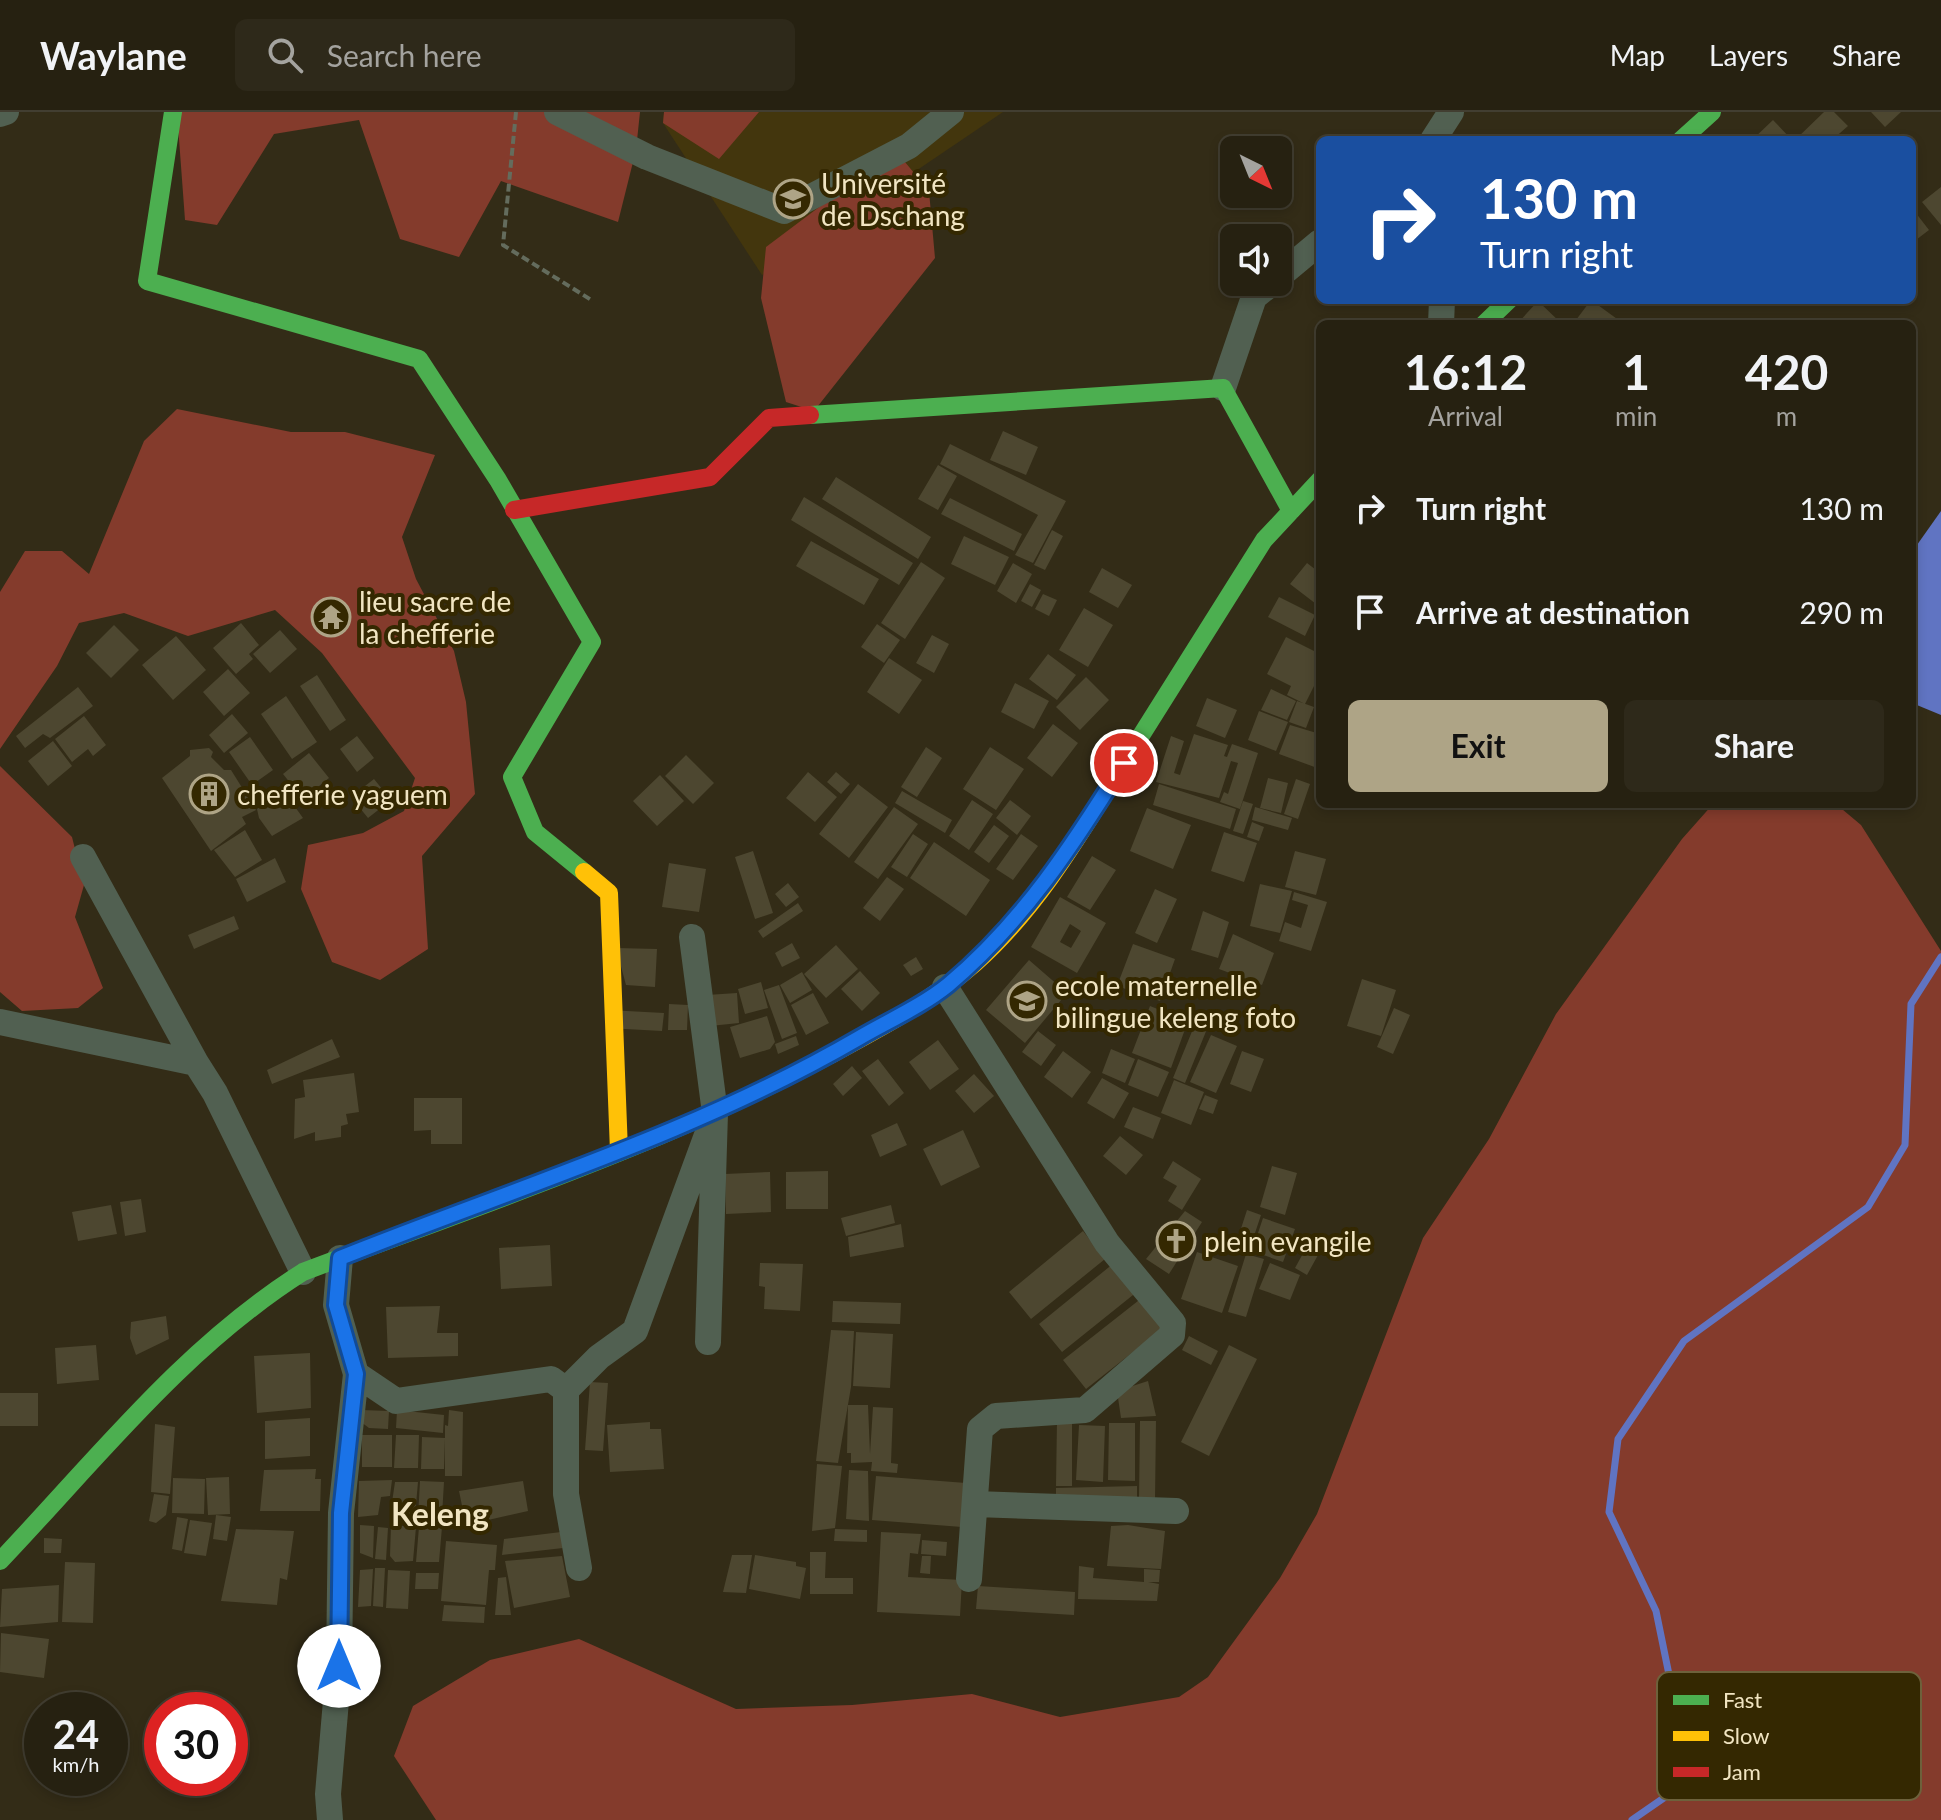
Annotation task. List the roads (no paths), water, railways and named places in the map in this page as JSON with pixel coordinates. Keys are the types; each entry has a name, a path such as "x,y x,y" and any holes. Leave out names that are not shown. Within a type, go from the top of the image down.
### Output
{"street":[{"path":"0,114 6,112"},
{"path":"173,112 147,281 419,359 592,642 512,777 535,832 609,893 619,1151"},
{"path":"557,112 647,157 784,211 909,146 951,112"},
{"path":"1436,136 1451,112"},
{"path":"1685,136 1712,112"},
{"path":"1292,265 1316,245"},
{"path":"1255,296 1223,388 1291,511"},
{"path":"1488,320 1505,304"},
{"path":"514,510 710,477 769,418 1223,388"},
{"path":"2,1557 195,1355 261,1298 303,1272 715,1113 834,1052 945,987 1027,909 1059,866 1219,607 1264,540 1316,484"},
{"path":"83,857 215,1093 303,1272"},
{"path":"692,937 715,1113 708,1342"},
{"path":"945,987 1107,1243 1173,1323 1172,1335 1085,1410 996,1416 987,1420 980,1429 969,1579"},
{"path":"0,1022 196,1063"},
{"path":"579,1568 566,1494 566,1390 599,1357 635,1331 715,1113"},
{"path":"330,1820 328,1794 339,1666 341,1513 356,1374 336,1305 340,1258"},
{"path":"356,1374 396,1401 551,1379 566,1390"},
{"path":"975,1504 1176,1511"}],"water":[{"path":"1941,511 1941,715 1916,705 1916,546"}],"waterway":[{"path":"1668,1672 1656,1611 1609,1512 1618,1439 1684,1341 1868,1207 1905,1145 1911,1004 1941,957"},
{"path":"1632,1820 1661,1800"}],"place":[{"name":"Université de Dschang","path":"793,199"},
{"name":"lieu sacre de la chefferie","path":"331,617"},
{"name":"chefferie yaguem","path":"209,794"},
{"name":"ecole maternelle bilingue keleng foto","path":"1027,1001"},
{"name":"plein evangile","path":"1176,1241"}],"district":[{"name":"Keleng","path":"440,1513"}]}
